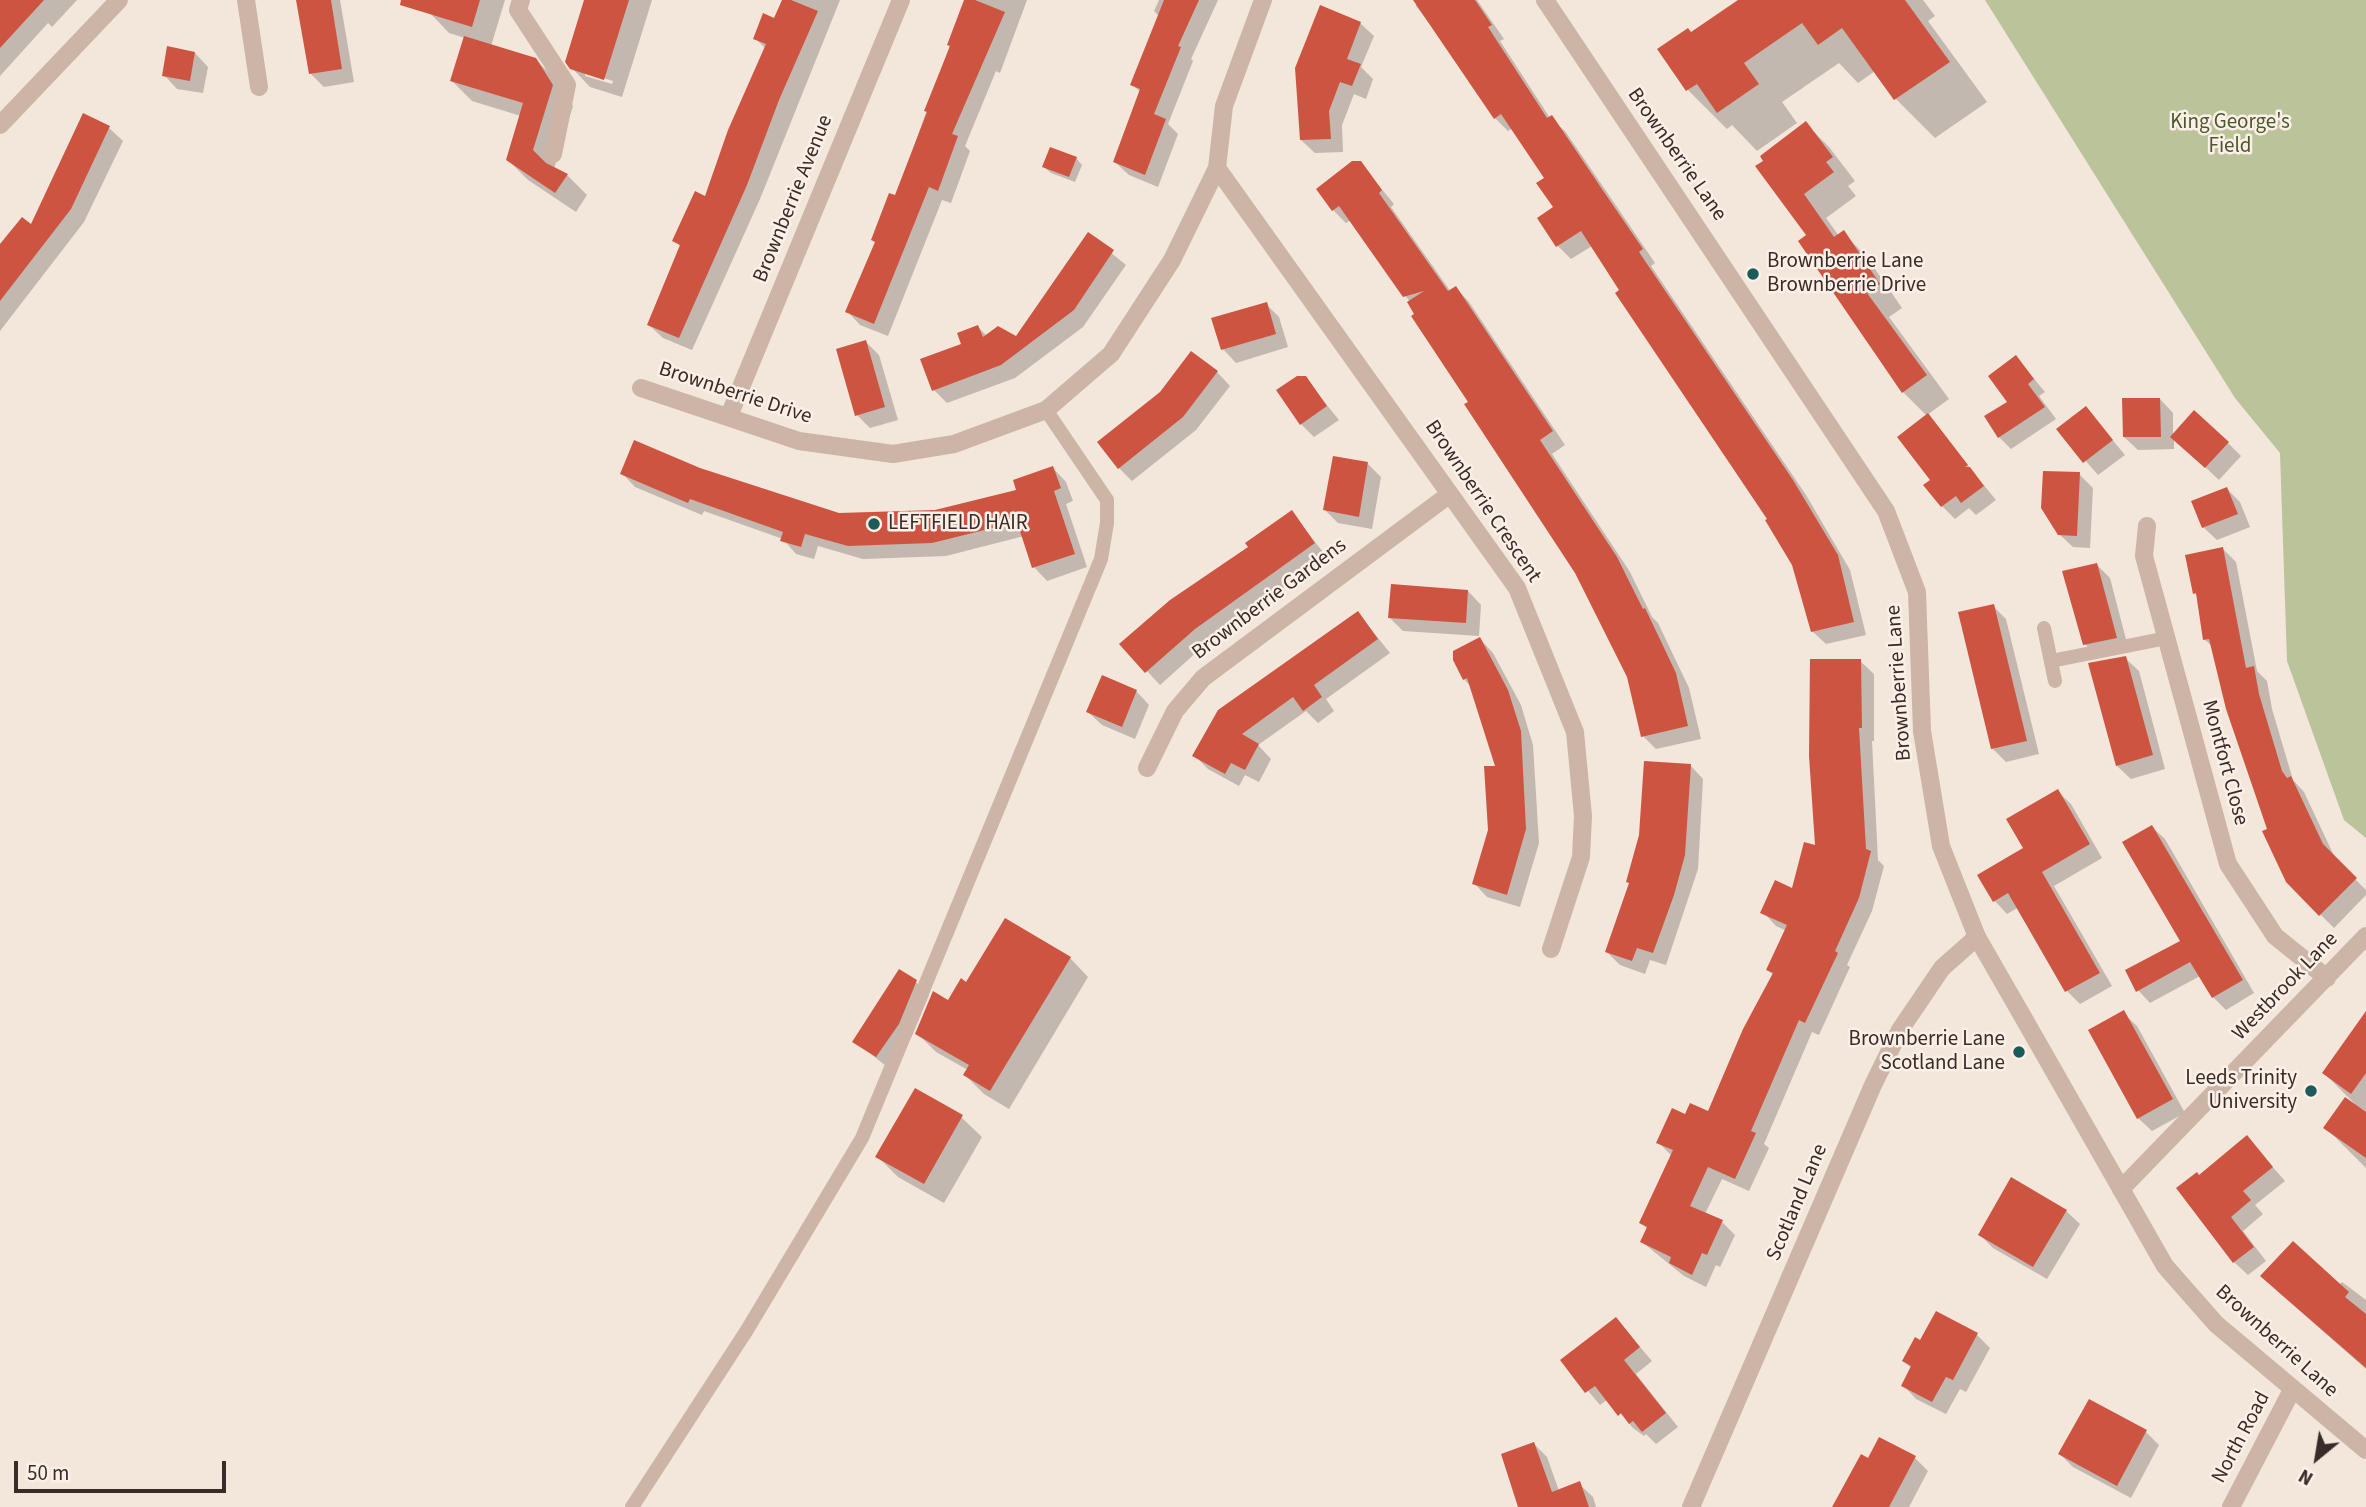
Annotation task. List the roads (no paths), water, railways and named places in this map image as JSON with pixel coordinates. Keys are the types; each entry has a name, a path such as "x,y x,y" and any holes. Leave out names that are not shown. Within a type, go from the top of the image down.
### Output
{"street":[{"path":"0,125 119,0"},
{"path":"246,0 259,87"},
{"path":"521,0 518,10 567,85 554,154"},
{"name":"Brownberrie Avenue","path":"729,416 901,0"},
{"name":"Brownberrie Drive","path":"641,388 799,440 893,454 954,444 1046,410 1111,354 1172,260 1217,168 1224,106 1263,0"},
{"name":"Brownberrie Lane","path":"1545,0 1886,511 1917,592 1922,731 1941,846 1977,937 2165,1266 2216,1324 2366,1450"},
{"name":"Brownberrie Crescent","path":"1217,168 1517,588 1576,732 1583,816 1581,857 1551,949"},
{"name":"Brownberrie Gardens","path":"1147,768 1175,711 1203,678 1450,494"},
{"name":"Montfort Close","path":"2147,526 2144,555 2228,864 2275,936 2327,978"},
{"name":"Westbrook Lane","path":"2121,1189 2366,936"},
{"name":"Scotland Lane","path":"1690,1507 1872,1084 1900,1030 1942,968 1977,937"},
{"name":"North Road","path":"2231,1507 2292,1390"}],"lane":[{"path":"632,1507 747,1330 862,1138 1101,559 1107,523 1107,500 1046,410"},
{"path":"2044,628 2055,681"},
{"path":"2051,661 2167,638"}],"place":[{"name":"Brownberrie Lane Brownberrie Drive","path":"1753,274"},
{"name":"LEFTFIELD HAIR","path":"874,524"},
{"name":"Brownberrie Lane Scotland Lane","path":"2019,1052"},
{"name":"Leeds Trinity University","path":"2311,1091"}],"park label":[{"name":"King George's Field","path":"2230,135"}]}
